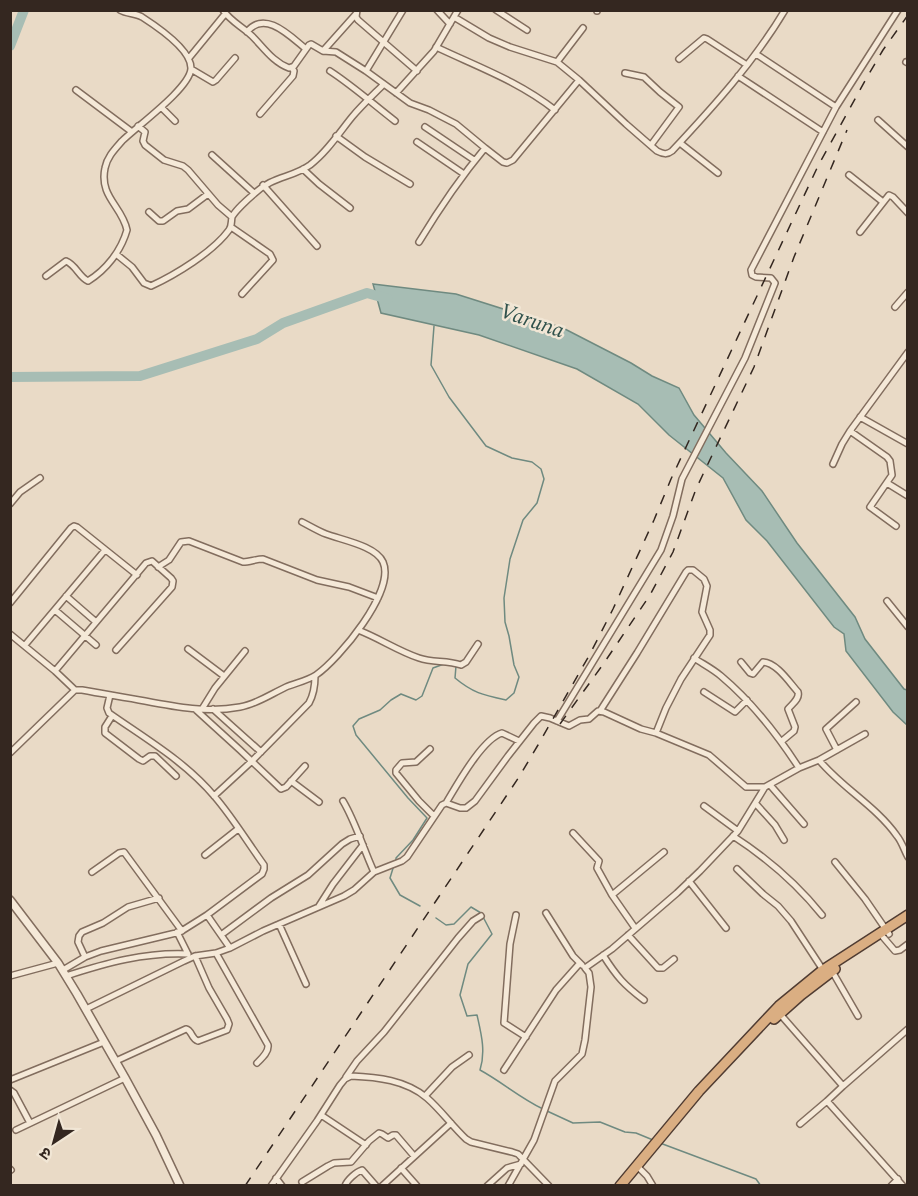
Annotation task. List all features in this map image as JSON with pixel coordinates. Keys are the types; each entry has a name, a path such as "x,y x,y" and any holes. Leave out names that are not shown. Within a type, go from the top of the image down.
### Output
{"highway":[{"path":"620,1185 725,1063 779,1006 827,971 886,933 908,915"},
{"path":"886,933 908,923"},
{"path":"667,1132 733,1061 827,971"},
{"path":"626,1185 654,1147"}],"street":[{"path":"46,276 66,261 71,263 84,280 88,281 116,254 127,231 106,191 105,165 115,149 138,126 162,108 186,80 191,69 189,58 162,30 140,16 120,10"},
{"path":"366,71 403,10"},
{"path":"437,10 450,24"},
{"path":"396,93 436,47 458,10"},
{"path":"496,10 527,30"},
{"path":"454,17 489,38 557,62 568,69 651,146 663,154 668,154 756,54 785,10"},
{"path":"557,721 661,550 673,516 681,479 745,358 775,283 771,278 752,275 751,270 836,107 898,10"},
{"path":"189,58 224,12 268,54 285,67 292,68"},
{"path":"356,12 358,20 417,71"},
{"path":"323,51 356,12"},
{"path":"247,32 258,24 273,25 306,49"},
{"path":"557,62 583,28"},
{"path":"679,59 704,38 747,65"},
{"path":"292,68 311,44 323,51 336,52 410,103 456,123 507,163 579,80"},
{"path":"436,47 505,78 539,97 555,110"},
{"path":"756,54 836,107"},
{"path":"191,69 213,82 235,58"},
{"path":"260,114 293,76 292,68"},
{"path":"330,71 352,85 395,121"},
{"path":"625,73 644,77 679,107 651,146"},
{"path":"738,76 823,132"},
{"path":"116,254 132,267 144,283 151,286 206,252 231,227 232,217 263,185 303,169 317,159 384,84"},
{"path":"76,90 132,132"},
{"path":"162,108 175,121"},
{"path":"878,120 908,147"},
{"path":"138,126 145,132 143,141 145,145 164,160 183,166 232,217"},
{"path":"425,127 474,160"},
{"path":"336,136 410,184"},
{"path":"417,142 464,174"},
{"path":"680,143 718,173"},
{"path":"418,242 444,201 485,148"},
{"path":"212,156 254,194"},
{"path":"303,169 350,208"},
{"path":"849,175 882,202"},
{"path":"263,185 317,246"},
{"path":"149,212 159,221 163,220 177,211 188,209 208,194"},
{"path":"860,232 887,196 891,195 908,213"},
{"path":"231,227 270,254 273,260 242,294"},
{"path":"895,307 908,292"},
{"path":"833,464 850,431 908,352"},
{"path":"860,417 908,444"},
{"path":"850,431 889,459 893,473 870,507 897,526"},
{"path":"10,504 20,492 39,478"},
{"path":"886,483 908,496"},
{"path":"10,633 75,690 195,709 242,707 315,676 358,630 383,586 385,572 377,555 369,549 302,522"},
{"path":"10,603 74,526 136,575"},
{"path":"158,567 169,560 181,542 189,541 236,560 250,562 263,559 317,580 349,587 378,598"},
{"path":"25,645 105,550"},
{"path":"55,671 150,561 171,578 172,587 116,650"},
{"path":"446,803 466,808 475,801 519,741 541,716 569,726 580,720 589,719 600,711 686,572 691,569 707,582 702,612 710,630 708,639 694,658 666,708 656,733"},
{"path":"66,596 96,622"},
{"path":"887,601 908,627"},
{"path":"55,610 96,645"},
{"path":"358,630 417,658 461,665 466,662 478,644"},
{"path":"188,649 224,676"},
{"path":"202,709 224,676 245,651"},
{"path":"694,658 720,675 747,700 782,741 799,768"},
{"path":"741,662 753,674 763,662 770,663 798,692 799,696 788,709 795,726 794,732 782,741"},
{"path":"214,796 309,703 315,690 315,676"},
{"path":"10,753 75,690"},
{"path":"704,692 735,712 747,700"},
{"path":"64,973 85,957 180,932 262,874 264,869 264,865 214,796 183,766 107,711 110,695"},
{"path":"837,750 825,729 856,702"},
{"path":"195,709 281,789 284,789 305,766"},
{"path":"213,709 261,752"},
{"path":"600,711 709,755 746,787 768,786 804,824"},
{"path":"112,716 105,727 105,733 143,761 150,756 155,756 176,776"},
{"path":"64,973 145,955 166,953 191,956 216,953 354,890 374,872 402,861 442,805 446,803 473,761 493,737 502,733 519,741"},
{"path":"504,1070 556,990 582,966 603,955 636,928 689,881 736,834 768,786 865,734"},
{"path":"430,749 413,764 402,763 396,773 434,816"},
{"path":"819,760 827,771 886,823 897,836 908,857"},
{"path":"291,781 319,802"},
{"path":"343,801 352,816 374,872"},
{"path":"756,804 775,825 784,840"},
{"path":"704,806 794,882 822,915"},
{"path":"205,855 238,828"},
{"path":"573,834 598,861 597,868 612,895 636,928"},
{"path":"221,935 271,898 308,875 350,838 360,836"},
{"path":"318,908 363,845"},
{"path":"92,872 119,853 124,852 159,898 180,932 229,1024 227,1030 198,1041 186,1029 116,1061"},
{"path":"612,895 664,852"},
{"path":"835,862 865,899 895,951 908,944"},
{"path":"737,869 791,921 858,1016"},
{"path":"689,881 726,928"},
{"path":"85,957 78,942 82,932 103,923 128,907 159,898"},
{"path":"10,900 64,973 116,1061 180,1185"},
{"path":"508,1185 534,1140 555,1081 582,1054 585,1040 591,987 589,974 573,956 546,913"},
{"path":"207,915 230,948"},
{"path":"516,915 510,944 504,1023 526,1037"},
{"path":"271,1185 298,1150 357,1061 384,1032 458,938 473,921 481,916"},
{"path":"279,924 306,984"},
{"path":"628,934 658,968 663,968 674,959"},
{"path":"216,953 268,1045 257,1063"},
{"path":"603,955 616,976 644,1000"},
{"path":"86,1010 191,956"},
{"path":"10,976 58,963"},
{"path":"780,1014 843,1086"},
{"path":"800,1124 908,1029"},
{"path":"10,1080 104,1042"},
{"path":"425,1096 452,1068 469,1055"},
{"path":"345,1079 351,1076 391,1080 404,1085 425,1096 471,1142 512,1152 549,1185"},
{"path":"16,1130 125,1078"},
{"path":"10,1090 14,1093 30,1123"},
{"path":"827,1101 903,1185"},
{"path":"321,1115 366,1145"},
{"path":"382,1185 451,1123"},
{"path":"302,1182 334,1163 351,1162 379,1133 388,1138 395,1134 414,1156"},
{"path":"487,1185 507,1168 522,1161"},
{"path":"401,1168 417,1185"},
{"path":"639,1168 653,1185"},
{"path":"345,1185 362,1170 376,1185"},
{"path":"276,1178 282,1185"},
{"path":"891,1185 898,1179"}],"water":[{"path":"373,284 456,294 563,328 679,388 694,415 762,491 797,543 855,617 865,639 907,690 907,725 893,712 846,651 844,634 834,627 767,541 746,520 723,478 669,435 638,404 577,369 479,335 381,313"}],"waterway":[{"name":"Varuna","path":"10,46 24,10"},
{"name":"Varuna","path":"10,377 140,376 257,339 283,323 367,293 388,299"},
{"path":"434,326 431,365 449,397 486,446 512,458 532,462 541,469 544,479 537,503 523,520 510,559 504,598 505,622 514,665 519,677 514,693 506,700 473,690 455,678 456,666"},
{"path":"396,861 427,818 356,735 353,726 359,719 380,710 401,694 416,700 422,696 433,668 444,664"},
{"path":"394,865 390,878 400,895 420,906"},
{"path":"436,918 446,925 454,924 471,907 481,913 492,934 468,964 460,995 467,1016 477,1015 483,1049 480,1070 543,1109"},
{"path":"547,1111 573,1123 600,1122 653,1140"},
{"path":"660,1143 756,1179 761,1186"}],"railway":[{"path":"245,1186 519,777 590,654 818,166 883,50 908,15"},
{"path":"560,724 650,595 673,552 696,489 754,367 794,257 847,130"}]}
